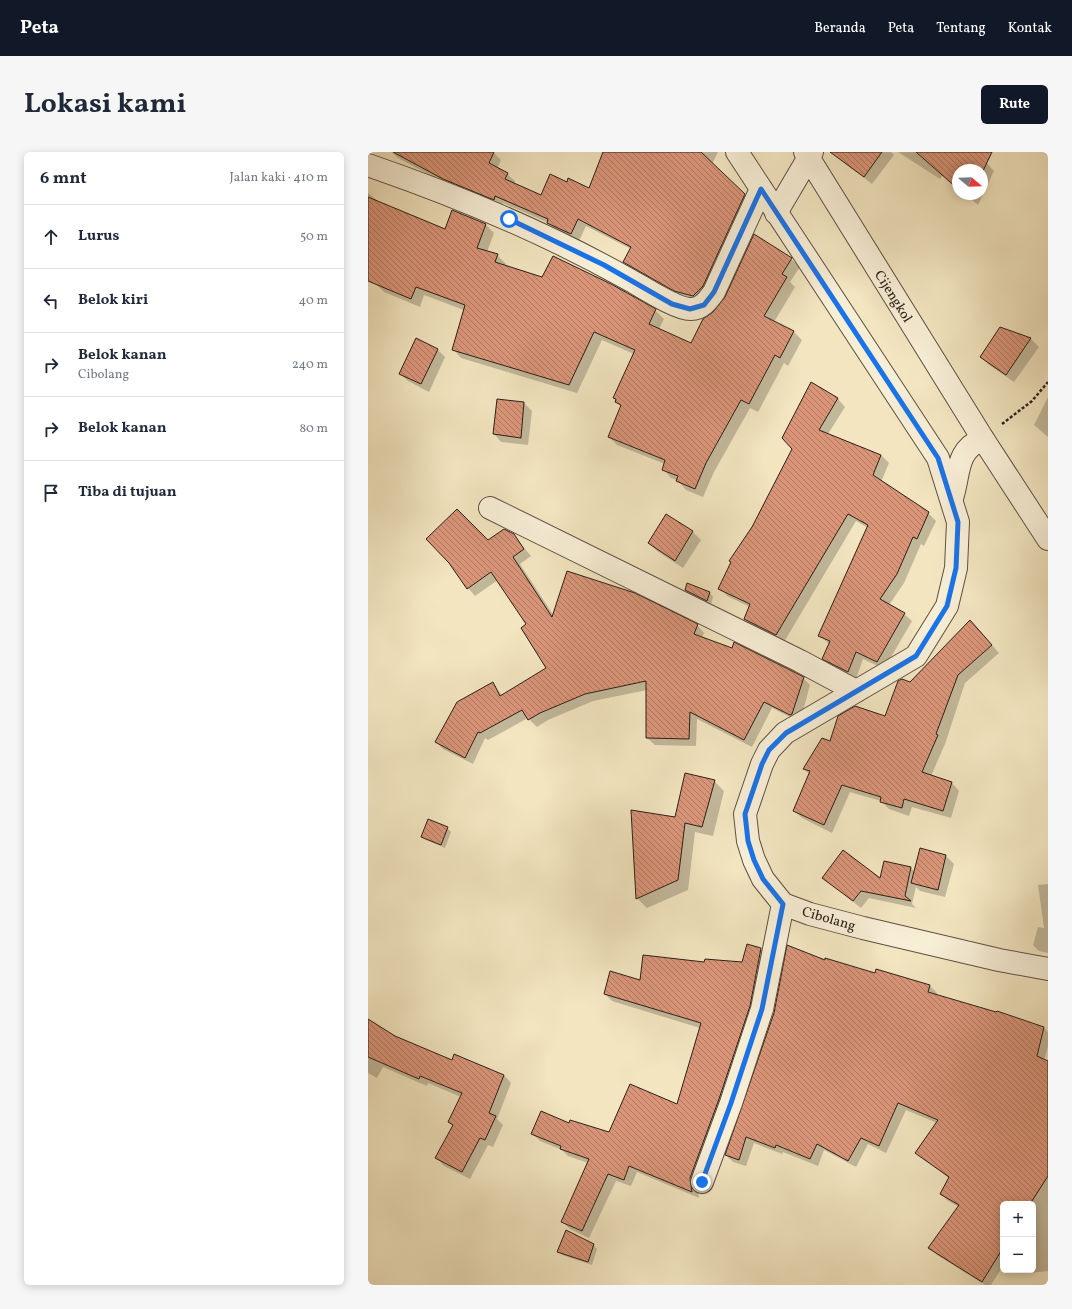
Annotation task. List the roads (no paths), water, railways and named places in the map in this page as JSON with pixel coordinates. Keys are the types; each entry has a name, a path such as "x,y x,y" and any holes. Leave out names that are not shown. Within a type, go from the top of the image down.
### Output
{"street":[{"name":"Cibolang","path":"737,152 938,458 958,522 956,568 947,606 916,656 786,733 769,750 752,790 745,814 748,841 763,879 783,904 810,914 863,928 999,960 1048,969"},
{"path":"776,213 808,154"},
{"name":"Cijengkol","path":"808,154 983,439 1048,539"},
{"path":"368,165 509,219 604,265 672,304 690,309 704,305 714,292 761,189"},
{"path":"952,500 959,465 963,454 973,443 983,439"},
{"path":"490,508 779,650 856,691"},
{"path":"702,1182 731,1103 762,1009 783,904"}]}
